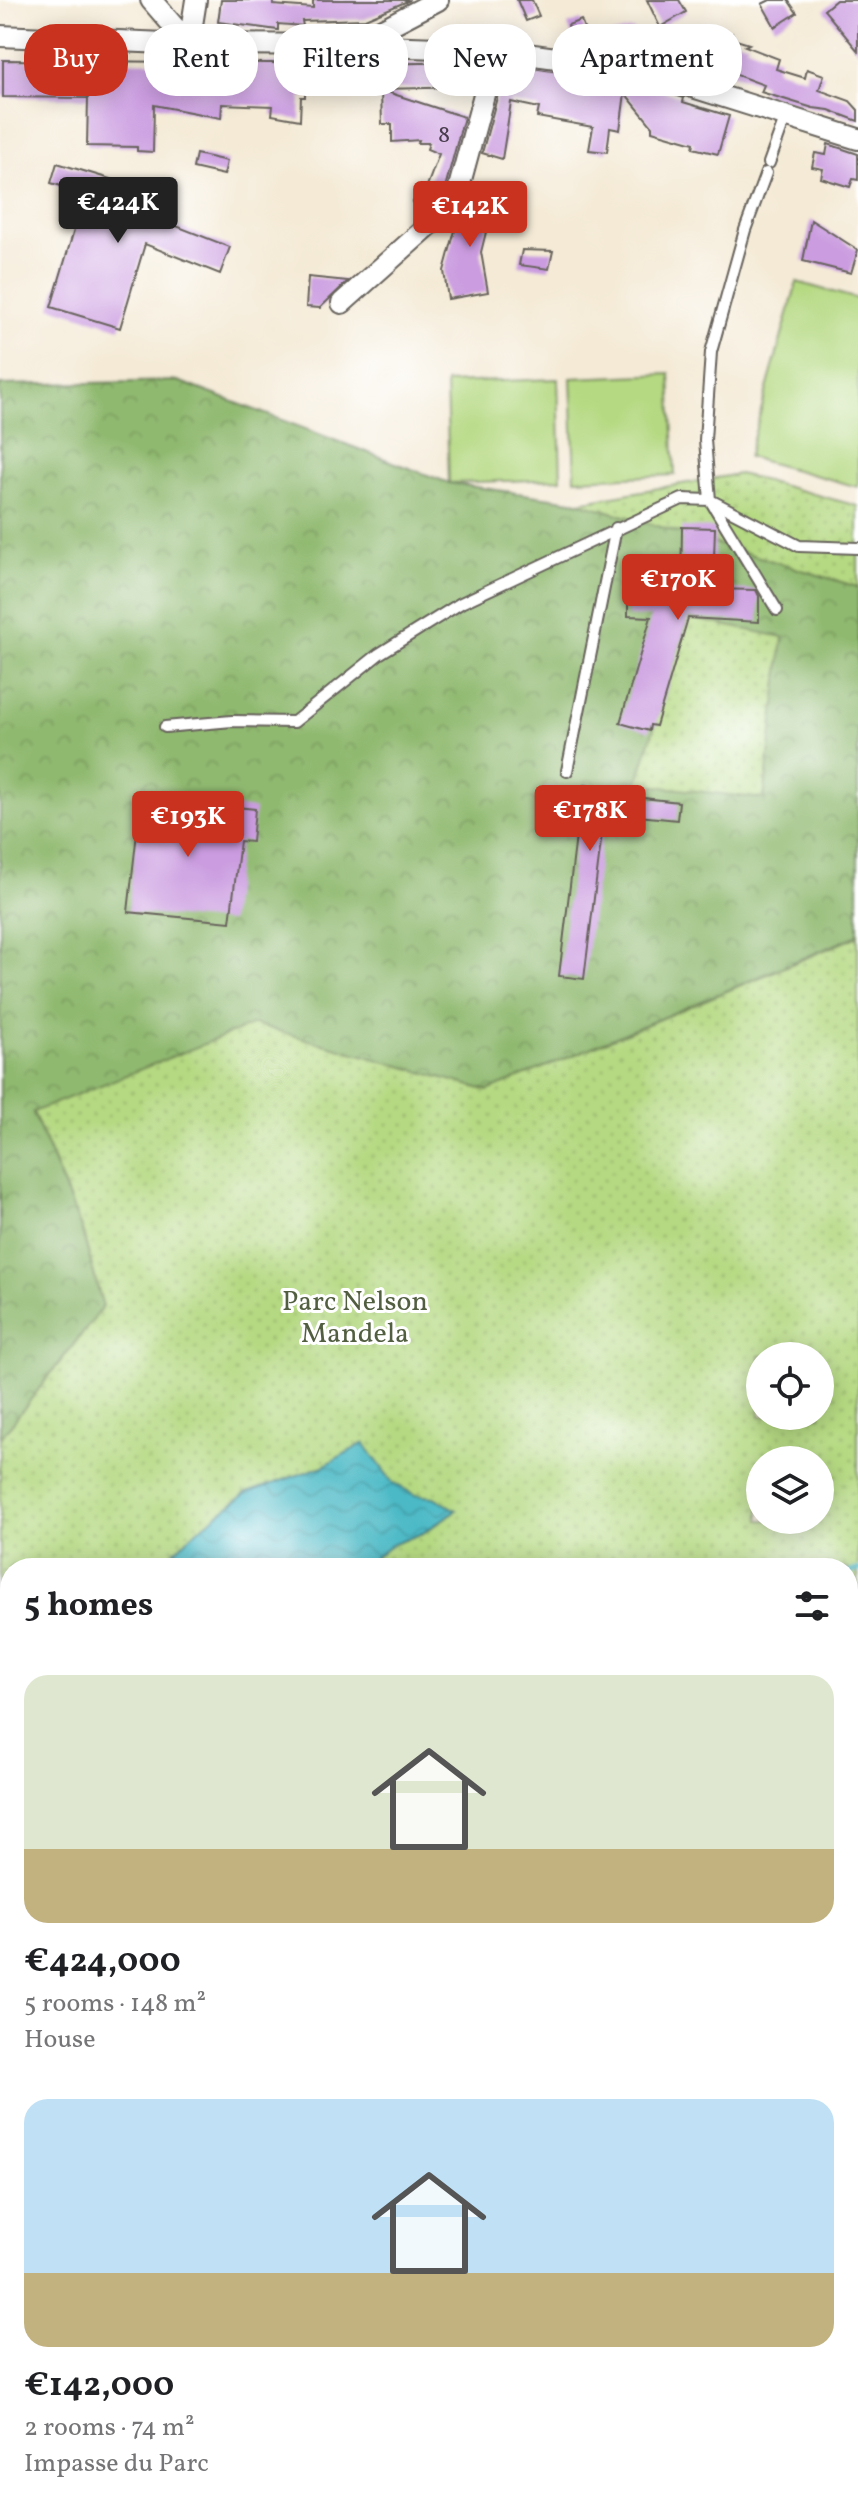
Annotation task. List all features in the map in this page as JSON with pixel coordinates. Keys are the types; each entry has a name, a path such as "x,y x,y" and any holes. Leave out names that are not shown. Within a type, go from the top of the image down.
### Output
{"street":[{"path":"151,0 172,24"},
{"path":"192,24 196,0"},
{"path":"393,24 438,0"},
{"path":"0,36 144,42"},
{"path":"536,55 632,68 858,139"},
{"path":"342,303 455,202 484,96"}],"lane":[{"path":"777,610 710,500 705,440 711,352 745,230 786,116"},
{"path":"165,727 232,721 294,722 379,654 461,603 682,499 710,500 799,546 858,548"},
{"path":"567,771 616,528"}],"green space":[{"path":"797,282 858,299 858,487 748,457"},
{"path":"670,374 675,475 575,479 571,378"},
{"path":"558,379 561,479 449,483 446,383"},
{"path":"178,381 449,483 579,502 858,587 858,932 856,936 488,1091 254,1025 33,1113 82,1230 103,1307 0,1439 0,385"},
{"path":"739,474 858,506 858,587 579,502"},
{"path":"688,618 783,637 764,799 637,784"},
{"name":"Parc Nelson Mandela","path":"858,932 858,1558 0,1558 0,1439 103,1307 82,1230 33,1112 254,1024 488,1091 856,937"}],"water":[{"path":"364,1443 393,1483 415,1495 434,1497 456,1510 423,1533 389,1546 374,1558 166,1558 247,1493 323,1466"}],"building":[{"path":"221,0 273,0 273,5 313,8 313,0 410,0 365,19 274,24 274,29 258,27 258,24 218,22"},
{"path":"517,0 532,0 539,16 526,21"},
{"path":"647,0 679,0 686,12 665,24 659,24"},
{"path":"770,0 788,0 797,13 775,27 762,4"},
{"path":"836,0 858,0 858,51 824,10"},
{"path":"742,42 749,44 745,46 779,59 776,69 805,78 807,69 824,75 819,90 850,101 858,110 858,121 761,92 764,85 742,77"},
{"path":"3,60 24,60 24,96 128,96 128,61 144,62 144,96 258,96 258,63 274,63 274,96 305,96 301,97 300,120 272,115 273,106 222,104 221,118 154,105 153,152 137,151 137,147 87,146 88,98 3,97"},
{"path":"408,63 424,63 424,88 408,88"},
{"path":"536,69 552,71 552,96 625,96 620,130 610,128 607,152 589,150 593,127 537,117 539,108 511,102 502,159 482,153 497,96 536,96"},
{"path":"381,96 399,96 464,117 443,195 424,212 413,202 427,186 439,154 427,149 429,143 418,143 419,140 392,142 392,124 382,124"},
{"path":"627,96 678,96 684,98 683,102 729,116 718,154 693,148 694,143 652,131 652,126"},
{"path":"828,144 858,154 858,180 853,179 850,187 821,178 823,169 812,167 815,153 826,155"},
{"path":"196,154 227,161 224,175 193,168"},
{"path":"57,163 160,194 153,217 230,247 220,274 145,244 120,328 51,307 83,200 63,191 65,187 51,183"},
{"path":"470,196 504,205 499,223 489,220 481,252 488,292 448,299 444,271 459,216"},
{"path":"811,220 858,250 851,273 803,261"},
{"path":"522,250 553,251 549,269 519,265"},
{"path":"308,277 348,281 320,308 306,307"},
{"path":"682,527 715,528 713,589 756,590 759,596 759,622 688,618 656,726 650,725 649,731 620,723 651,617 628,616 628,586 681,588"},
{"path":"584,785 617,789 616,795 679,802 677,820 629,815 628,827 603,825 584,979 559,976 576,836 554,834 555,825 541,823 545,787 583,792"},
{"path":"141,797 255,809 252,842 240,841 230,922 128,912"}]}
